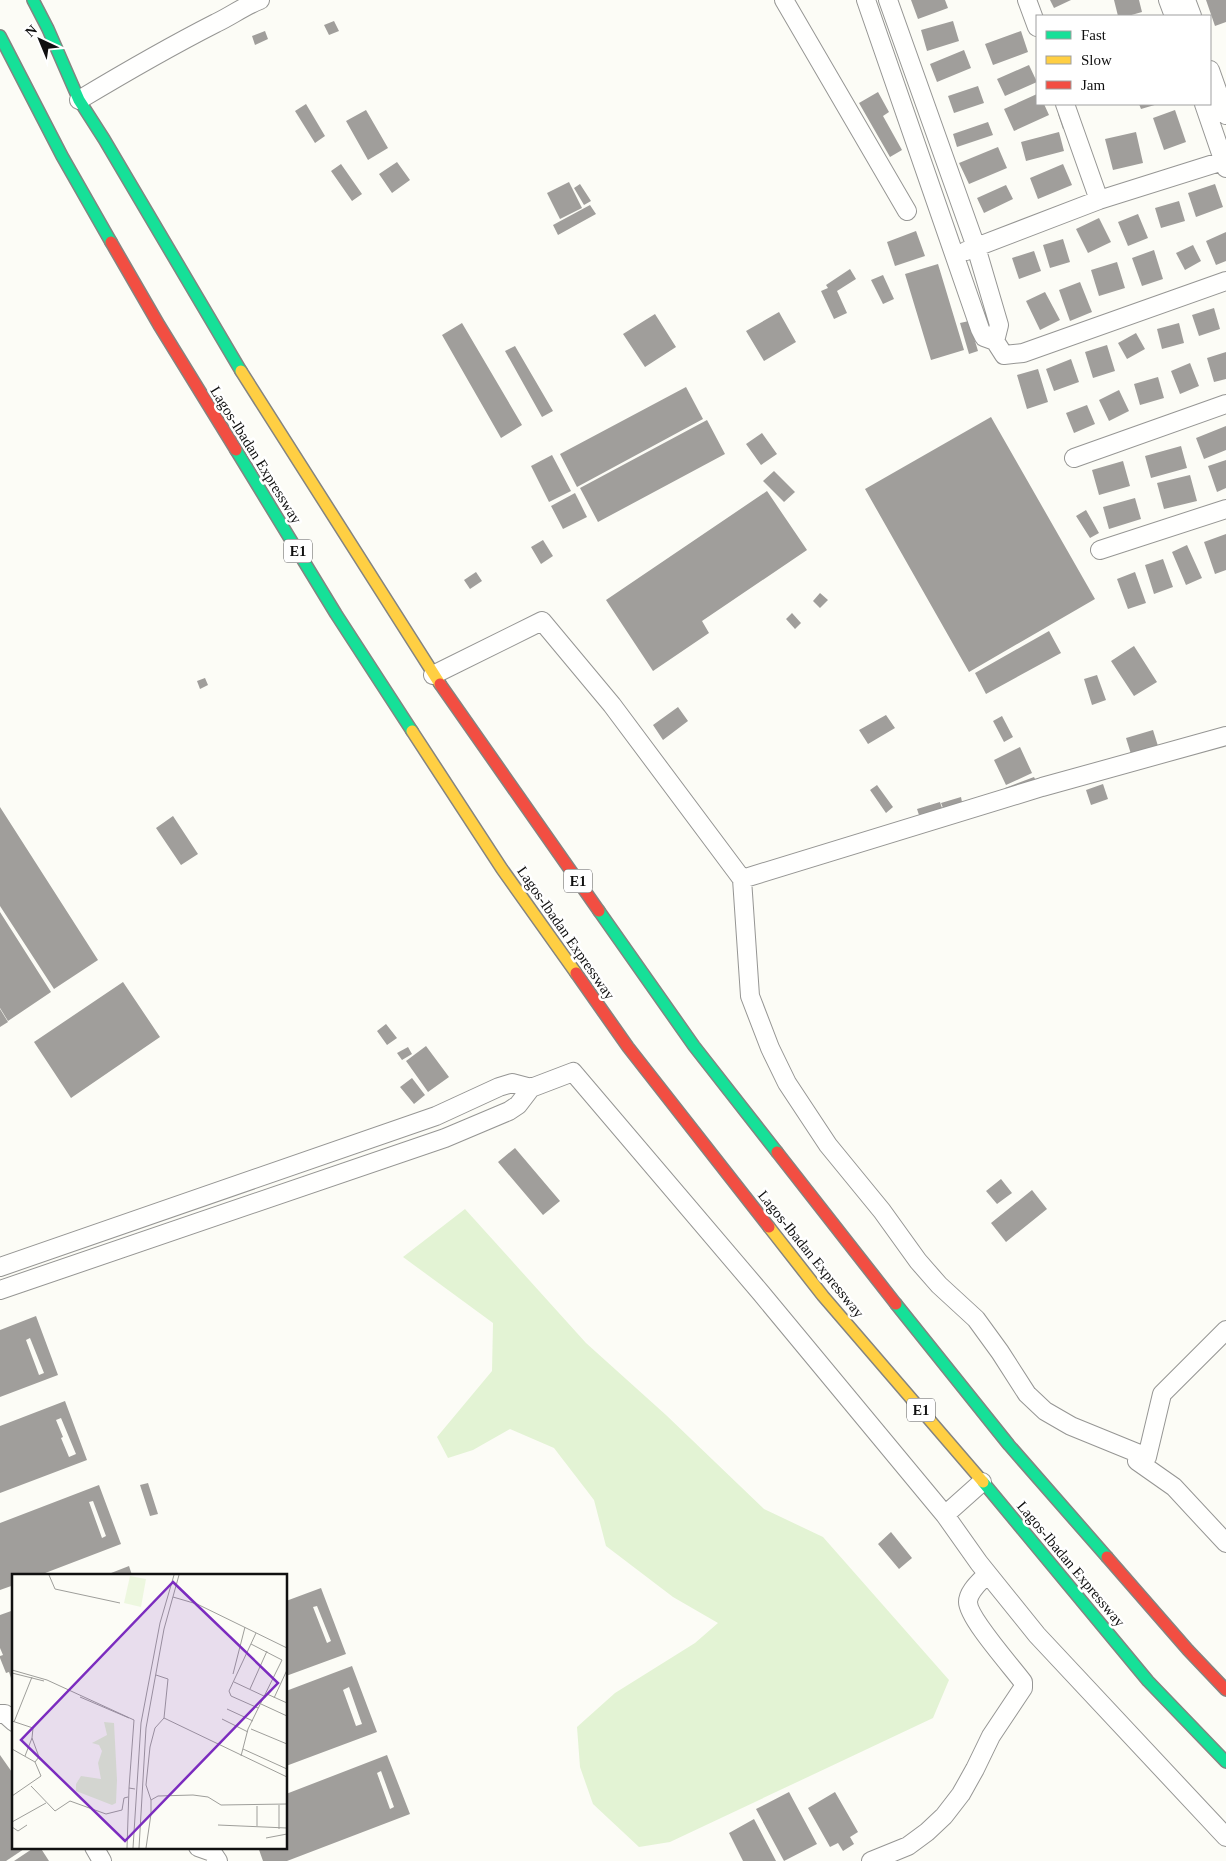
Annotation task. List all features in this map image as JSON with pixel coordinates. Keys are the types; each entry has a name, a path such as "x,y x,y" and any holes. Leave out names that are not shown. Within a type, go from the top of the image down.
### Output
{"highway":[{"name":"Lagos-Ibadan Expressway","path":"32,0 48,29 79,100 104,139 219,336 433,675 694,1046 862,1262 1009,1445 1188,1650 1226,1690"},
{"name":"Lagos-Ibadan Expressway","path":"0,36 62,156 159,325 336,614 502,869 628,1047 811,1280 1148,1681 1226,1762"}],"street":[{"path":"79,100 157,54 221,21 247,5 260,0"},
{"path":"784,0 907,211"},
{"path":"866,0 956,255 980,329 984,337 995,341 1004,355 1023,353 1226,281"},
{"path":"888,0 976,247 999,325 995,341"},
{"path":"1028,0 1036,24"},
{"path":"1168,0 1174,15"},
{"path":"1186,0 1192,15"},
{"path":"1211,73 1226,115"},
{"path":"1064,105 1099,200"},
{"path":"956,255 1099,200 1225,163 1204,105"},
{"path":"1074,458 1226,404"},
{"path":"1100,550 1226,509"},
{"path":"433,675 542,621 612,705 742,879 750,996 770,1048 787,1083 828,1144 882,1211 918,1261 939,1285 976,1320 1000,1352 1027,1394 1045,1411 1071,1426 1147,1457"},
{"path":"742,879 1042,787 1226,736"},
{"path":"0,1290 445,1138 509,1111 518,1105 531,1088 573,1072 761,1293 945,1515 988,1574 1037,1635 1226,1837"},
{"path":"0,1267 436,1116 499,1087 512,1084 531,1088"},
{"path":"1147,1457 1162,1394 1226,1330"},
{"path":"1147,1457 1137,1461 1174,1487 1226,1543"},
{"path":"945,1515 982,1482"},
{"path":"871,1861 908,1846 928,1832 944,1816 961,1794 976,1769 991,1736 1023,1688 1023,1682 972,1616 968,1602 972,1590 988,1574"},
{"path":"0,1714 5,1714 12,1720"},
{"path":"95,1848 102,1861"},
{"path":"201,1848 212,1852 218,1861"}],"green space":[{"path":"465,1209 586,1343 666,1415 764,1509 823,1537 949,1680 933,1718 670,1842 639,1847 593,1804 580,1767 577,1727 615,1693 695,1643 718,1623 673,1597 606,1546 594,1500 554,1448 510,1429 473,1450 448,1458 437,1437 492,1371 493,1323 403,1257"}],"building":[{"path":"911,0 945,0 948,8 918,19"},
{"path":"1050,0 1071,0 1054,8"},
{"path":"1114,0 1139,0 1142,12 1132,15 1118,15"},
{"path":"1206,0 1226,0 1226,22 1215,26"},
{"path":"334,21 339,31 329,35 324,25"},
{"path":"953,21 959,41 927,51 921,30"},
{"path":"265,31 268,39 255,45 252,36"},
{"path":"1021,31 1028,52 993,65 985,44"},
{"path":"964,50 971,68 937,82 930,64"},
{"path":"1029,65 1036,82 1005,96 997,79"},
{"path":"978,86 984,103 954,113 948,96"},
{"path":"878,92 889,112 883,116 902,150 890,157 859,103"},
{"path":"1036,94 1036,105 1044,105 1049,115 1014,131 1004,109"},
{"path":"306,104 325,136 315,143 295,111"},
{"path":"1139,105 1155,105 1141,109"},
{"path":"366,110 388,148 368,160 346,121"},
{"path":"1175,110 1186,142 1164,150 1153,118"},
{"path":"1065,112 1069,127 1063,129 1058,114"},
{"path":"988,122 993,135 957,147 953,134"},
{"path":"1059,132 1064,151 1026,161 1021,142"},
{"path":"1136,132 1143,163 1113,170 1105,139"},
{"path":"998,147 1007,168 969,184 959,163"},
{"path":"397,162 410,180 392,193 379,174"},
{"path":"341,164 362,194 352,201 331,171"},
{"path":"1063,164 1072,185 1038,199 1030,178"},
{"path":"569,182 582,208 560,219 547,193"},
{"path":"580,184 591,201 584,205 574,188"},
{"path":"1215,184 1223,207 1196,217 1188,193"},
{"path":"1006,185 1013,199 984,213 977,198"},
{"path":"1179,201 1185,221 1161,228 1155,208"},
{"path":"590,205 596,214 558,235 553,225"},
{"path":"1138,214 1148,238 1128,246 1118,222"},
{"path":"1099,218 1111,242 1088,253 1076,229"},
{"path":"916,231 925,256 895,266 887,242"},
{"path":"1226,232 1226,261 1216,265 1206,241"},
{"path":"1063,239 1070,262 1050,268 1043,245"},
{"path":"1193,245 1201,261 1185,270 1176,253"},
{"path":"1154,250 1163,279 1142,286 1132,258"},
{"path":"1034,251 1041,271 1019,279 1012,258"},
{"path":"1117,262 1125,288 1099,296 1091,270"},
{"path":"938,264 964,350 931,360 905,274"},
{"path":"850,269 856,279 837,291 847,313 834,319 821,291 828,288 826,285"},
{"path":"883,275 894,299 883,304 871,280"},
{"path":"1080,282 1092,312 1070,321 1059,290"},
{"path":"1045,292 1060,320 1040,330 1026,301"},
{"path":"1214,308 1220,329 1199,336 1192,315"},
{"path":"779,312 796,342 764,361 746,331"},
{"path":"655,314 676,347 645,367 623,334"},
{"path":"969,321 978,351 969,354 960,323"},
{"path":"462,323 522,425 501,438 442,335"},
{"path":"1179,323 1184,343 1162,349 1157,329"},
{"path":"1136,333 1145,349 1127,359 1118,343"},
{"path":"1107,345 1115,371 1093,378 1085,352"},
{"path":"515,346 553,411 542,417 505,351"},
{"path":"1226,352 1226,379 1214,382 1207,358"},
{"path":"1071,359 1079,382 1054,391 1046,369"},
{"path":"1190,363 1199,386 1180,394 1171,371"},
{"path":"1038,369 1048,402 1027,409 1017,375"},
{"path":"1158,377 1164,398 1140,405 1134,384"},
{"path":"686,387 703,419 577,487 560,454"},
{"path":"1119,390 1129,411 1109,421 1099,400"},
{"path":"1087,405 1095,424 1074,433 1066,413"},
{"path":"991,417 1095,599 969,672 865,489"},
{"path":"707,420 725,454 598,522 580,488"},
{"path":"1226,426 1226,450 1204,459 1196,438"},
{"path":"762,433 777,454 761,465 746,444"},
{"path":"1181,446 1187,468 1151,478 1145,456"},
{"path":"552,455 571,491 549,502 531,466"},
{"path":"1226,460 1226,488 1217,492 1208,466"},
{"path":"1123,461 1130,486 1099,495 1092,470"},
{"path":"774,471 795,492 784,502 763,481"},
{"path":"1190,475 1197,501 1164,509 1157,483"},
{"path":"767,491 807,550 702,621 709,633 653,671 606,600"},
{"path":"575,493 587,517 563,529 551,506"},
{"path":"1135,498 1141,519 1109,529 1103,507"},
{"path":"1086,510 1099,533 1090,538 1076,516"},
{"path":"1226,534 1226,570 1215,574 1204,542"},
{"path":"543,540 553,556 541,564 531,547"},
{"path":"1187,545 1202,578 1186,585 1172,552"},
{"path":"1163,559 1173,587 1154,594 1145,565"},
{"path":"476,572 482,581 470,589 464,580"},
{"path":"1135,572 1146,603 1128,609 1117,579"},
{"path":"820,593 828,600 820,608 813,601"},
{"path":"792,613 801,623 795,629 786,619"},
{"path":"1049,631 1061,653 986,694 975,673"},
{"path":"1134,646 1157,682 1134,696 1111,661"},
{"path":"1097,675 1106,700 1092,705 1084,679"},
{"path":"205,678 208,685 200,689 197,681"},
{"path":"678,707 688,721 663,740 653,725"},
{"path":"886,715 895,728 868,744 859,730"},
{"path":"1002,716 1013,737 1004,742 993,721"},
{"path":"1153,730 1158,746 1131,754 1126,738"},
{"path":"1020,747 1032,773 1006,785 994,760"},
{"path":"1034,777 1037,783 1008,795 1005,788"},
{"path":"1103,784 1108,799 1091,805 1086,790"},
{"path":"877,785 893,807 886,813 870,790"},
{"path":"961,797 962,802 943,808 941,803"},
{"path":"940,802 942,808 919,815 917,809"},
{"path":"0,807 98,960 54,989 0,906"},
{"path":"173,816 198,854 181,865 156,828"},
{"path":"0,912 51,992 8,1021 0,1008"},
{"path":"123,982 160,1037 71,1098 34,1042"},
{"path":"0,1009 8,1022 0,1027"},
{"path":"386,1024 397,1038 387,1045 377,1031"},
{"path":"426,1046 449,1077 428,1092 406,1061"},
{"path":"408,1047 412,1054 402,1060 397,1053"},
{"path":"412,1078 425,1095 414,1104 400,1087"},
{"path":"515,1148 560,1201 543,1215 498,1162"},
{"path":"1001,1179 1012,1193 997,1204 986,1191"},
{"path":"1032,1190 1047,1209 1006,1242 991,1223"},
{"path":"36,1316 58,1375 0,1397 0,1330","holes":["30,1338 44,1373 39,1375 26,1340"]},
{"path":"65,1401 87,1460 0,1493 0,1426","holes":["61,1418 76,1454 69,1457 56,1420"]},
{"path":"148,1483 158,1514 150,1516 140,1485"},
{"path":"99,1485 121,1544 43,1574 12,1574 12,1586 0,1590 0,1523","holes":["93,1501 106,1536 102,1538 89,1502"]},
{"path":"891,1532 912,1558 899,1569 878,1544"},
{"path":"129,1566 132,1574 109,1574"},
{"path":"321,1588 346,1654 288,1675 288,1600","holes":["317,1606 331,1641 327,1643 313,1607"]},
{"path":"12,1611 11,1678 9,1672 6,1673 0,1658 3,1655 0,1648 0,1615"},
{"path":"352,1666 377,1732 288,1765 288,1690","holes":["349,1687 362,1724 356,1726 343,1690"]},
{"path":"0,1755 12,1772 12,1848 26,1848 6,1861 0,1861"},
{"path":"387,1755 410,1814 287,1861 263,1861 258,1848 288,1848 288,1793","holes":["381,1771 394,1807 390,1809 377,1773"]},
{"path":"789,1792 817,1844 784,1861 756,1809"},
{"path":"835,1792 858,1832 850,1837 854,1844 843,1851 838,1843 830,1847 808,1808"},
{"path":"754,1819 776,1861 743,1861 729,1833"},
{"path":"34,1848 41,1848 49,1861 14,1861"}],"traffic: fast":[{"path":"33,0 48,29 79,100 241,371"},
{"path":"0,36 62,156 111,242"},
{"path":"236,450 336,614 412,731"},
{"path":"599,911 694,1046 777,1152"},
{"path":"896,1304 1009,1445 1107,1557"},
{"path":"983,1482 1148,1681 1226,1762"}],"traffic: slow":[{"path":"241,371 440,684"},
{"path":"412,731 502,869 576,973"},
{"path":"769,1227 823,1296 983,1482"}],"traffic: jam":[{"path":"111,242 159,325 236,450"},
{"path":"440,684 599,911"},
{"path":"576,973 628,1047 769,1227"},
{"path":"777,1152 896,1304"},
{"path":"1107,1557 1188,1650 1226,1690"}]}
